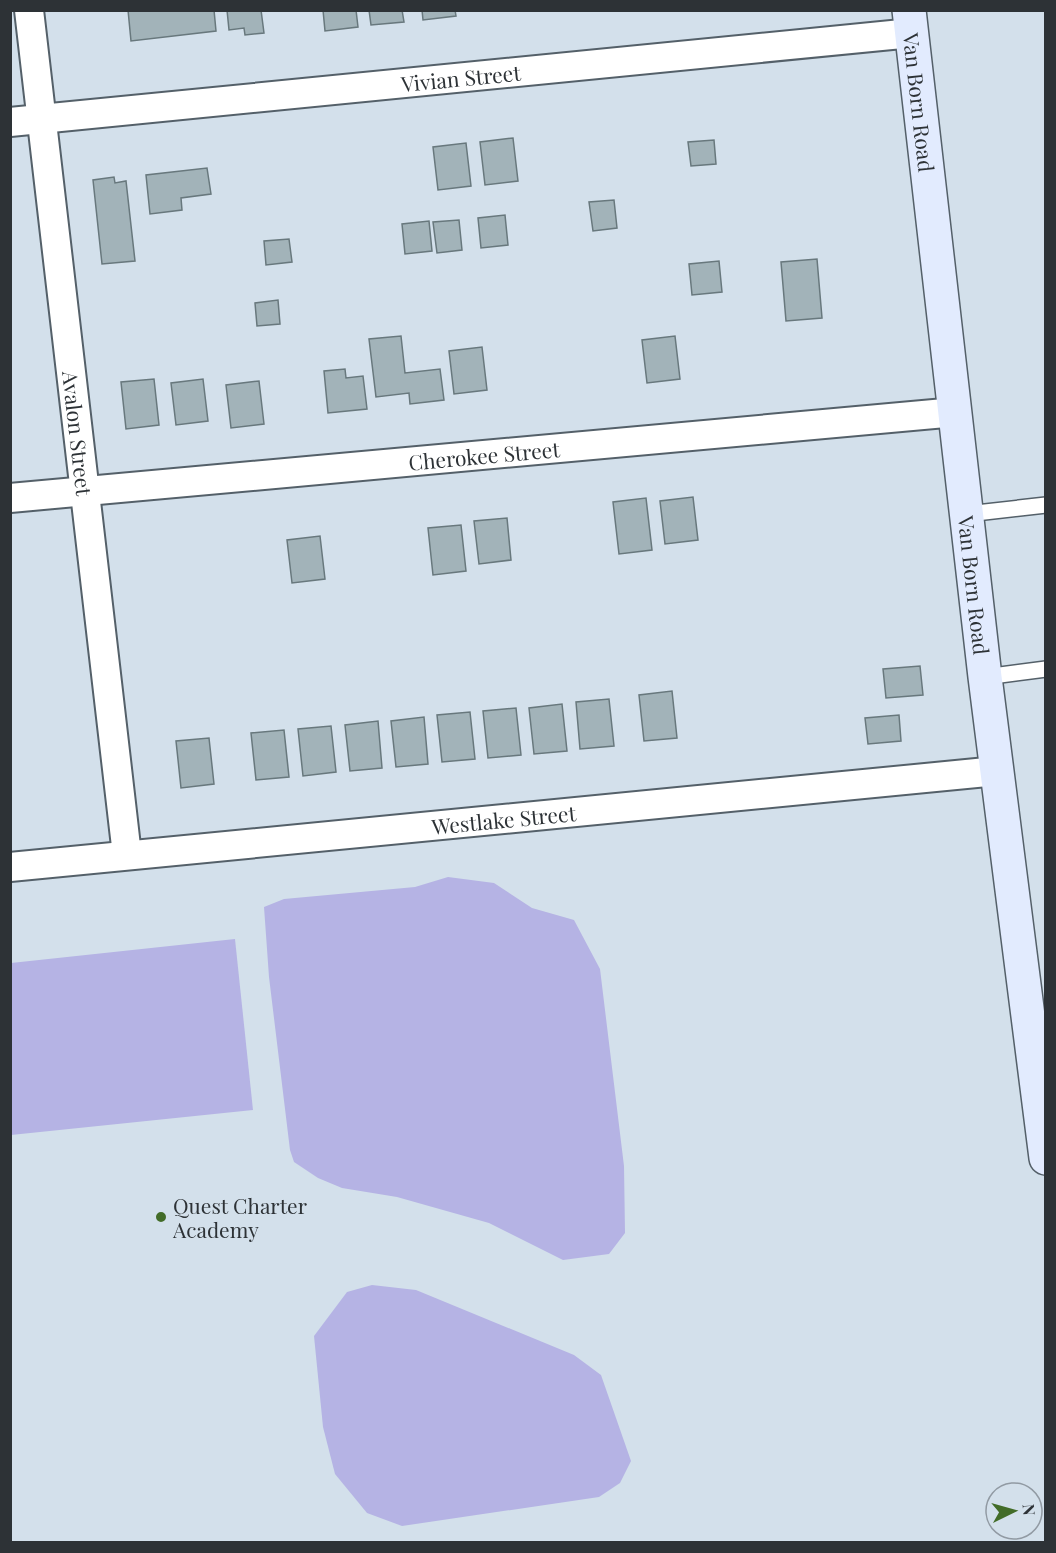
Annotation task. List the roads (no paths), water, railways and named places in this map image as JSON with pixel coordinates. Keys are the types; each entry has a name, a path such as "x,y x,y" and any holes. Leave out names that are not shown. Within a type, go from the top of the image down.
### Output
{"main road":[{"name":"Van Born Road","path":"911,22 985,677 1046,1158"}],"street":[{"name":"Avalon Street","path":"29,10 127,855"},
{"name":"Vivian Street","path":"10,122 911,22"},
{"name":"Cherokee Street","path":"10,498 956,412"},
{"name":"Westlake Street","path":"10,867 997,771"}],"lane":[{"path":"967,514 1046,505"},
{"path":"985,677 1046,669"}],"place":[{"name":"Quest Charter Academy","path":"161,1217"}]}
